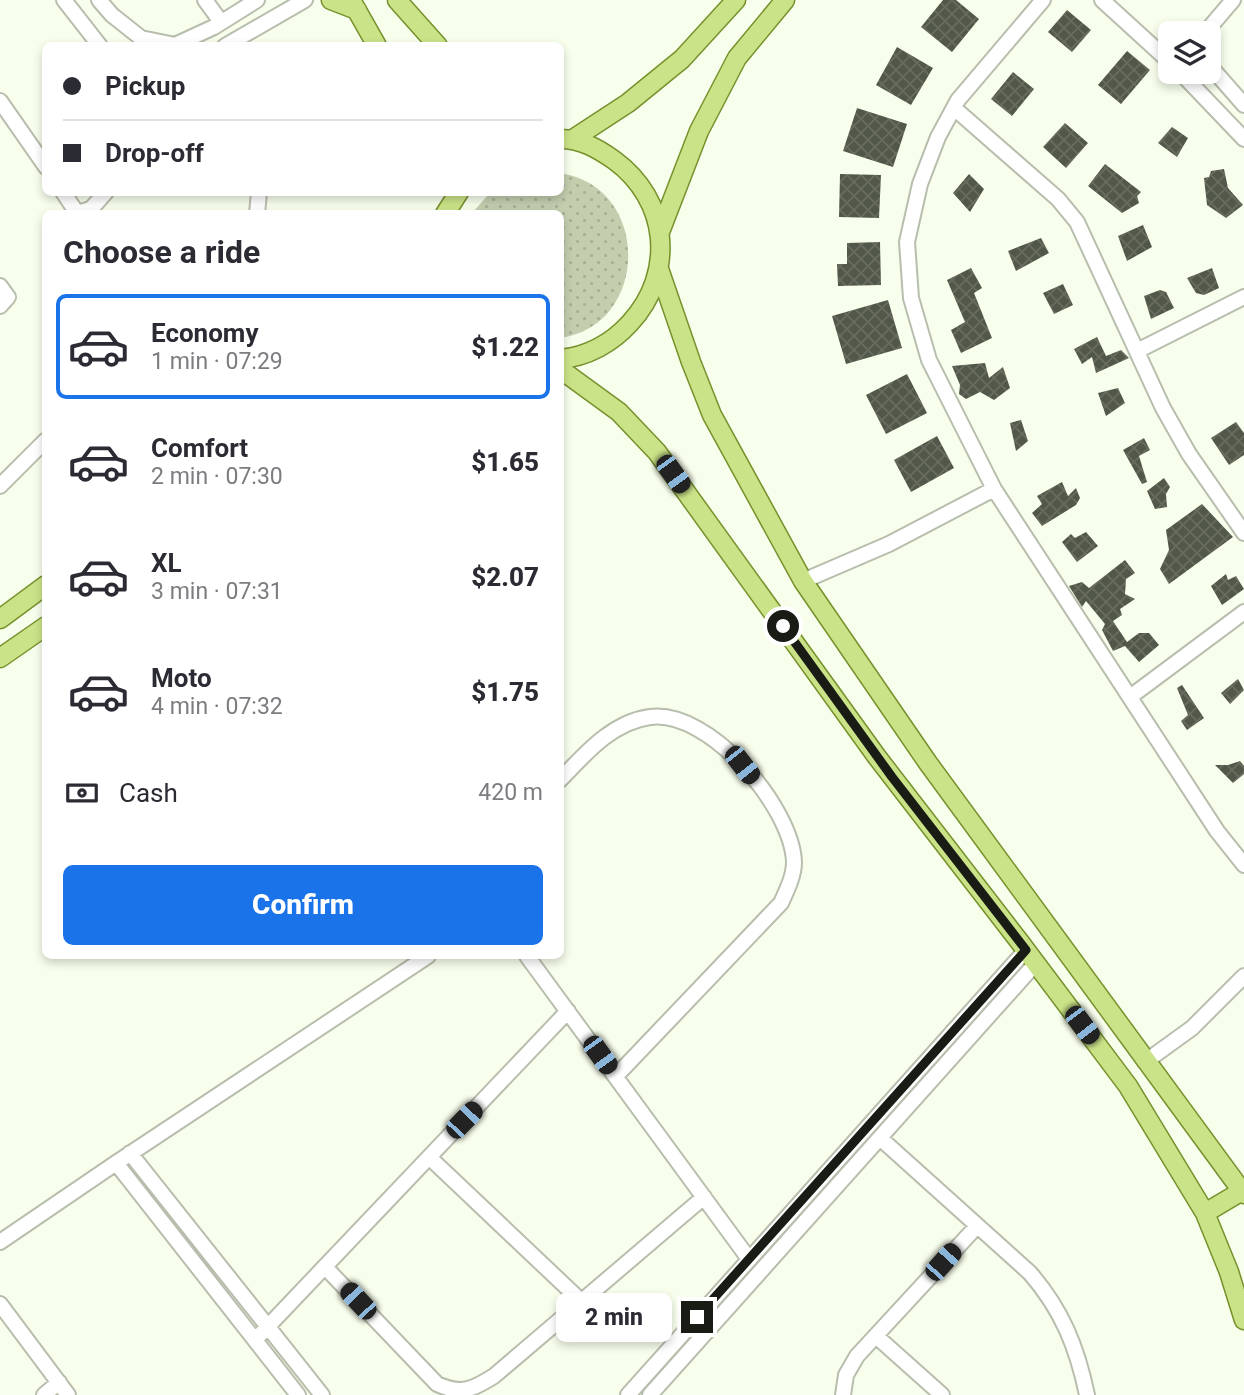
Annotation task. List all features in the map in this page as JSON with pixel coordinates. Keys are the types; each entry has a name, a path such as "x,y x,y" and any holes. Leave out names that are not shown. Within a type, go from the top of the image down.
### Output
{"main road":[{"path":"331,0 354,5 375,42"},
{"path":"397,0 434,42"},
{"path":"567,139 628,103 682,59 736,0"},
{"path":"660,232 699,131 737,58 785,0"},
{"path":"564,358 592,351 617,337 644,308 659,269 660,232 652,205 630,172 599,149 567,139"},
{"path":"659,269 712,415 803,581 928,763 1243,1192 1205,1213"},
{"path":"564,372 620,412 657,452 877,757 1128,1086 1205,1213 1230,1272 1244,1321"},
{"path":"0,619 42,589"},
{"path":"0,658 42,629"}],"street":[{"path":"64,0 97,42"},
{"path":"99,0 112,15 141,38 160,42"},
{"path":"205,0 221,22"},
{"path":"181,42 257,0"},
{"path":"232,42 305,0"},
{"path":"1043,0 958,100 938,137 920,184 907,242 911,298 929,360 994,489 1217,831 1244,865"},
{"path":"1102,0 1158,50"},
{"path":"1215,21 1233,0"},
{"path":"1140,33 1158,41"},
{"path":"1221,79 1244,105"},
{"path":"1191,84 1244,139"},
{"path":"0,100 42,161"},
{"path":"954,108 1058,200 1077,222 1163,408 1189,454 1244,533"},
{"path":"88,210 102,196"},
{"path":"0,286 8,298 0,306"},
{"path":"1137,351 1244,297"},
{"path":"0,486 42,444"},
{"path":"803,581 889,544 994,489"},
{"path":"1130,697 1244,612"},
{"path":"564,776 592,747 631,722 652,717 675,719 693,725 742,765 781,818 791,842 794,864 790,885 781,903 616,1076"},
{"path":"650,1395 880,1138 1031,957"},
{"path":"628,1395 749,1259 1031,957"},
{"path":"0,1242 423,959"},
{"path":"529,959 749,1259"},
{"path":"1145,1062 1192,1027 1244,976"},
{"path":"255,1340 568,1011"},
{"path":"880,1138 1030,1273 1059,1311 1082,1369 1087,1395"},
{"path":"130,1153 322,1395"},
{"path":"429,1157 581,1301"},
{"path":"116,1163 298,1395"},
{"path":"325,1267 437,1384 448,1391 461,1393 494,1376 704,1197"},
{"path":"843,1395 846,1375 852,1365 977,1226"},
{"path":"0,1304 68,1395"},
{"path":"876,1336 942,1395"},
{"path":"44,1395 59,1382"}],"green space":[{"path":"564,174 590,184 612,203 624,228 628,257 624,285 611,310 589,328 564,337 564,210 475,210 487,196 564,196"}],"building":[{"path":"943,0 956,0 979,19 952,52 921,27"},
{"path":"1067,10 1091,30 1072,52 1048,32"},
{"path":"897,47 933,68 911,105 876,85"},
{"path":"1127,51 1150,70 1121,104 1098,85"},
{"path":"1013,72 1034,89 1012,116 991,99"},
{"path":"857,108 907,124 893,167 843,151"},
{"path":"1065,123 1088,143 1066,168 1043,147"},
{"path":"1172,127 1188,138 1177,157 1158,143"},
{"path":"1105,164 1141,192 1137,196 1139,203 1122,213 1088,186"},
{"path":"1224,169 1228,188 1243,205 1226,218 1207,205 1204,178 1209,177 1211,171"},
{"path":"840,174 881,175 879,218 839,217"},
{"path":"969,174 984,189 970,212 953,193"},
{"path":"1143,225 1152,247 1127,261 1118,236"},
{"path":"1041,238 1049,253 1016,271 1008,251"},
{"path":"880,242 881,285 838,286 837,264 847,264 847,243"},
{"path":"971,268 982,288 974,293 992,338 961,353 951,330 965,322 947,280"},
{"path":"1212,268 1219,288 1204,295 1196,293 1187,278"},
{"path":"1063,284 1073,305 1054,314 1043,293"},
{"path":"1160,290 1166,292 1174,308 1151,319 1144,296"},
{"path":"888,300 902,348 846,364 832,316"},
{"path":"1097,337 1106,356 1121,350 1129,358 1096,373 1092,357 1082,364 1074,349"},
{"path":"985,363 989,378 1003,367 1010,388 994,400 980,392 966,399 959,394 960,385 952,366"},
{"path":"907,374 927,413 886,434 866,395"},
{"path":"1118,388 1125,403 1106,416 1098,393"},
{"path":"1021,420 1028,441 1016,451 1010,423"},
{"path":"1236,422 1244,433 1244,455 1229,465 1211,438"},
{"path":"937,436 954,468 911,492 894,460"},
{"path":"1144,438 1150,450 1139,456 1147,482 1142,484 1123,450"},
{"path":"1164,478 1170,487 1166,494 1167,507 1155,509 1147,491"},
{"path":"1062,482 1068,496 1076,488 1080,498 1076,505 1042,526 1032,513 1042,504 1037,496"},
{"path":"1202,504 1233,537 1169,584 1160,569 1169,550 1166,530"},
{"path":"1086,532 1098,546 1077,562 1062,542 1071,534 1075,538"},
{"path":"1125,560 1135,573 1126,579 1125,594 1135,599 1120,609 1122,615 1113,621 1127,642 1139,633 1149,633 1159,645 1139,662 1125,646 1113,651 1102,630 1105,624 1086,601 1082,607 1069,586 1082,582 1089,588"},
{"path":"1226,574 1228,580 1236,576 1244,589 1222,605 1211,586"},
{"path":"1238,679 1244,690 1230,704 1221,693"},
{"path":"1182,685 1204,718 1187,730 1181,721 1188,715 1177,688"},
{"path":"1240,761 1244,766 1244,774 1233,783 1215,765 1228,765"}],"route":[{"path":"697,1317 1026,950 892,777 783,626"}]}
